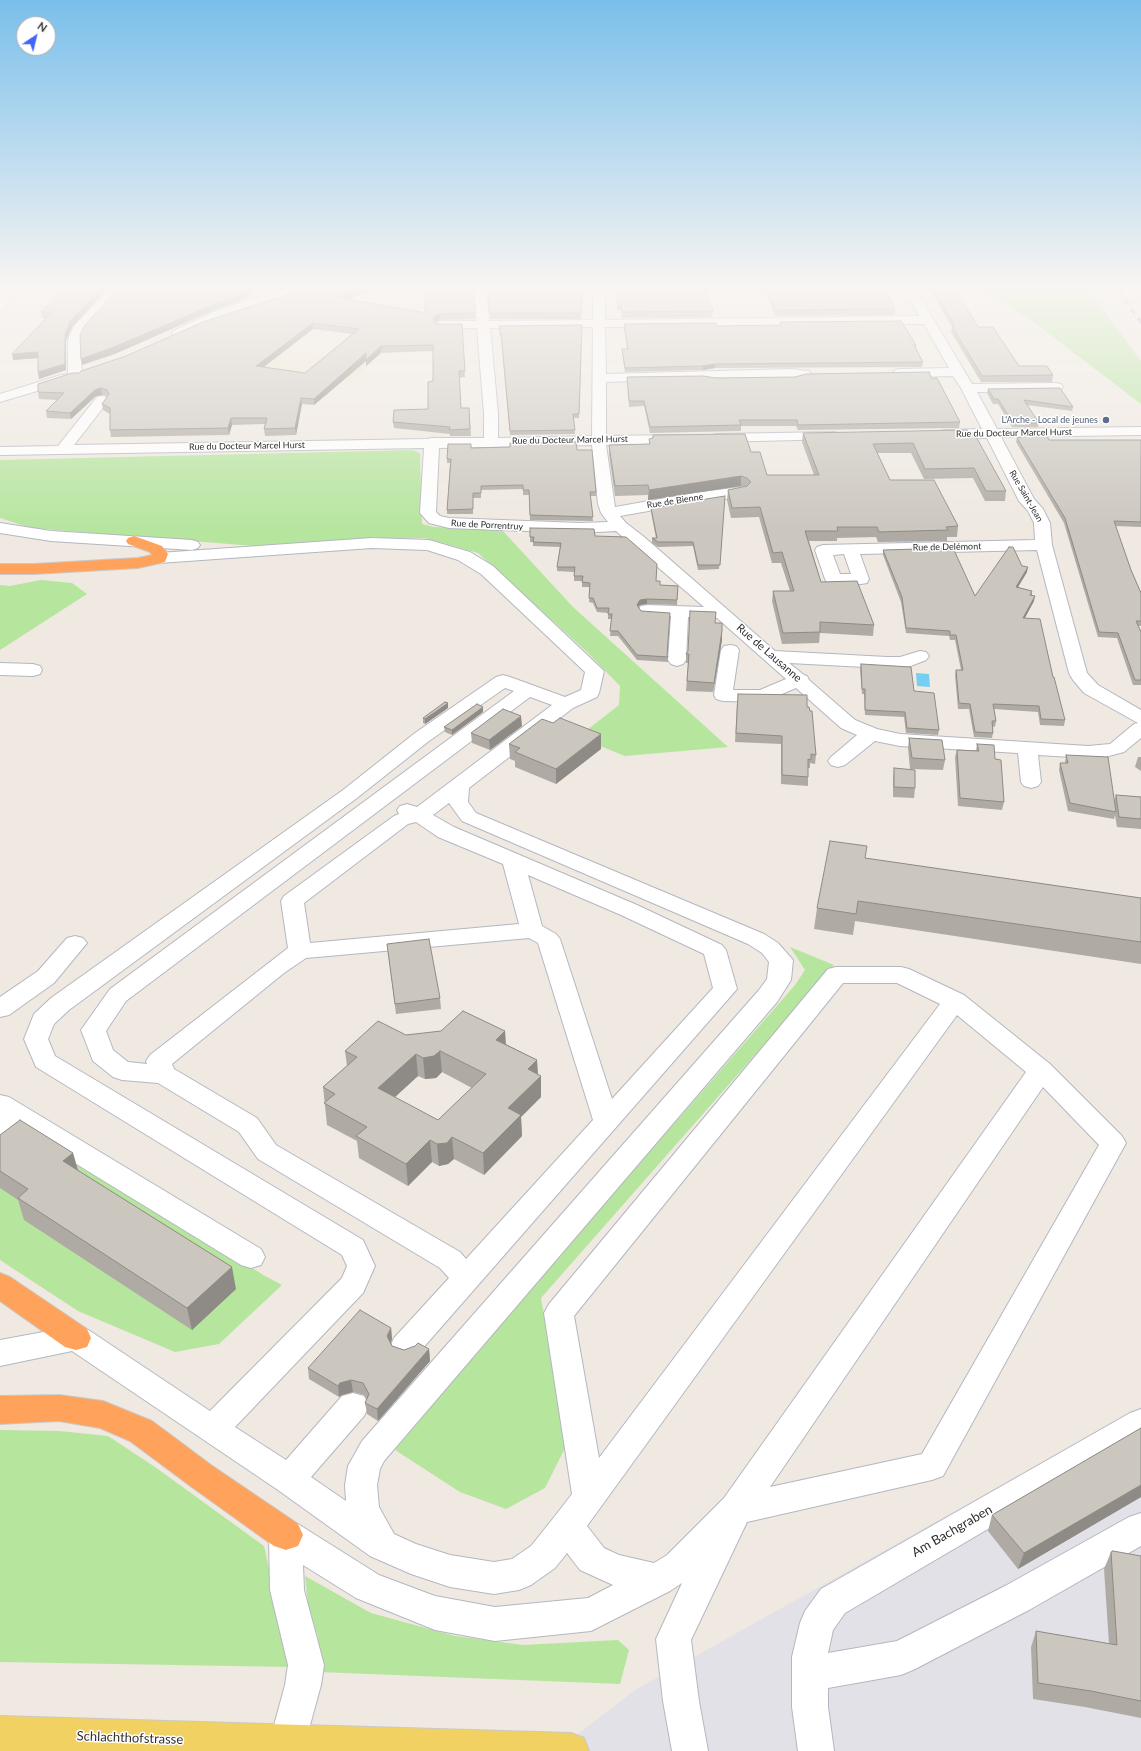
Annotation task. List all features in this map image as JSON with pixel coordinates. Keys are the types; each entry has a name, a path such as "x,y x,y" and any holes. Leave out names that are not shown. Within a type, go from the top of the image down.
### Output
{"highway":[{"path":"0,569 34,569 138,564 159,558 160,554 156,549 134,541"},
{"path":"0,1285 76,1338"},
{"path":"0,1410 59,1408 104,1415 141,1431 200,1476 286,1535"}],"main road":[{"name":"Schlachthofstrasse","path":"0,1734 286,1747 571,1751"}],"street":[{"path":"0,398 81,373 80,369"},
{"path":"487,369 491,413 491,441"},
{"path":"600,369 600,439 606,504 615,520"},
{"name":"Rue Saint-Jean","path":"956,369 968,388 1027,501 1035,509 1042,523 1044,545 1078,673 1091,689 1141,718"},
{"path":"889,373 957,372"},
{"path":"600,378 703,376 716,378 794,377 804,374 819,374"},
{"path":"968,388 1056,386"},
{"path":"63,449 102,400"},
{"name":"Rue du Docteur Marcel Hurst","path":"932,435 1141,431"},
{"name":"Rue du Docteur Marcel Hurst","path":"0,451 600,439 846,436"},
{"name":"Rue de Porrentruy","path":"432,442 428,514 435,520 449,523 580,528 615,520"},
{"name":"Rue de Bienne","path":"615,520 694,498 742,492"},
{"name":"Rue de Lausanne","path":"615,520 723,613 770,656 800,680 848,724 871,734 900,740 1105,751 1117,748 1141,728"},
{"path":"0,528 52,536 225,547 249,553"},
{"path":"159,558 249,553 372,543 429,545 464,556 487,570 595,671 590,693 566,704 419,815 401,820 292,901"},
{"name":"Rue de Delémont","path":"850,549 1044,545"},
{"path":"647,610 723,613"},
{"path":"677,660 680,612"},
{"path":"730,650 723,695 763,696 800,680"},
{"path":"770,656 887,663 903,663 920,656"},
{"path":"0,669 34,670"},
{"path":"213,1429 354,1285 361,1266 353,1248 45,1061 36,1039 43,1020 60,1004 350,794 422,737 503,681 566,704"},
{"path":"466,1278 450,1260 267,1152 248,1125 163,1074 122,1071 102,1055 93,1030 118,995 528,690"},
{"path":"1110,700 1141,702"},
{"path":"838,761 871,734"},
{"path":"1027,748 1031,782"},
{"path":"392,761 419,772"},
{"path":"382,1545 363,1509 361,1485 364,1466 373,1451 768,996 779,980 781,969 781,960 770,948 756,939 469,817 458,802 459,786"},
{"path":"381,800 419,815 446,832 629,910 714,950 725,989 405,1347"},
{"path":"513,860 532,930"},
{"path":"264,886 292,901"},
{"path":"292,901 300,951"},
{"path":"163,1074 158,1061 276,968 300,951 532,930 548,939 606,1121"},
{"path":"0,1009 46,977 75,943"},
{"path":"286,1535 368,1587 435,1613 495,1624 591,1614 658,1580 679,1566 736,1509 932,1466 1113,1143 1041,1070 955,1001 901,975 836,975 559,1313 589,1496"},
{"path":"0,1353 76,1338 213,1429 382,1545 410,1558 450,1571 494,1578 519,1574 543,1557 567,1528 589,1496 955,1001"},
{"path":"690,1751 673,1639 736,1509 1041,1070"},
{"path":"0,1104 11,1124 251,1257"},
{"path":"288,1480 354,1406"},
{"name":"Am Bachgraben","path":"816,1751 810,1707 810,1657 817,1623 833,1601 1141,1423"},
{"path":"567,1528 592,1559 616,1570 658,1580"},
{"path":"809,1674 901,1658 1017,1598 1141,1528"},
{"path":"286,1535 287,1590 306,1665 303,1686 286,1747"}],"shaded area":[{"path":"226,369 366,369 350,383 294,378"},
{"path":"1141,1407 1141,1751 556,1751 635,1690"}],"green space":[{"path":"1095,369 1141,369 1141,404"},
{"path":"413,450 420,453 422,524 434,527 502,530 573,607 728,747 625,756 578,737 619,705 620,686 587,652 478,553 425,538 374,538 254,546 31,528 0,518 0,460"},
{"path":"41,580 72,583 87,594 0,650 0,585 10,586"},
{"path":"790,947 834,965 541,1298 567,1444 545,1488 506,1509 460,1492 395,1450 524,1296 795,985 805,970"},
{"path":"27,1128 265,1276 282,1285 219,1344 175,1352 78,1311 0,1260 0,1144"},
{"path":"0,1430 59,1431 108,1436 155,1467 264,1546 291,1667 0,1662"},
{"path":"305,1576 371,1613 455,1636 523,1645 618,1640 629,1650 620,1684 319,1672 318,1637 308,1604"}],"water":[{"path":"916,673 929,674 930,687 917,686"}],"building":[{"path":"38,369 49,369 38,372"},
{"path":"88,369 275,369 305,373 310,369 348,369 314,399 301,398 295,428 264,429 267,418 231,418 228,428 110,430 110,408 102,404 109,394 107,390 101,388 95,390 70,413 46,411 64,393 38,392 38,384 72,373 79,373"},
{"path":"433,369 465,369 465,371 459,371 461,408 469,408 470,429 449,430 450,427 393,422 394,410 428,409 428,382 433,381"},
{"path":"504,369 581,369 579,414 573,414 575,430 510,431"},
{"path":"978,369 1049,369 1053,375 982,376"},
{"path":"929,372 932,379 937,378 960,422 798,425 797,420 739,420 741,425 650,427 644,401 629,401 627,377 795,377 806,374"},
{"path":"1060,388 1073,407 1024,400 1039,423 1013,423 998,399 994,399 988,389"},
{"path":"967,430 969,433 974,433 1006,491 986,491 974,468 925,469 913,443 873,444 890,480 934,480 958,526 946,527 948,530 879,532 877,527 837,527 838,531 805,531 821,582 857,581 874,625 820,622 820,632 783,633 773,591 794,591 782,552 773,553 760,507 732,508 728,490 747,486 751,482 747,478 741,476 649,490 648,485 615,486 609,445 650,444 649,439 653,438 653,435 745,434 751,452 760,452 767,475 819,475 803,433"},
{"path":"1046,434 1049,440 1141,440 1141,522 1114,521 1131,570 1141,593 1141,621 1136,621 1141,632 1141,680 1135,680 1118,633 1099,632 1065,518 1017,438 1022,437 1020,435"},
{"path":"576,442 577,450 592,450 596,492 590,492 593,517 530,515 529,490 523,490 523,485 481,486 481,493 473,493 473,509 447,510 451,459 447,459 448,444 471,444 471,448 510,447 510,443"},
{"path":"725,496 720,565 698,565 693,542 658,542 652,538 657,538 651,508"},
{"path":"530,528 594,529 595,536 626,537 657,564 656,581 660,581 660,585 678,586 677,600 647,599 640,600 637,605 641,611 670,613 668,657 637,655 618,631 610,631 612,614 608,614 609,608 597,608 593,598 589,598 590,583 582,582 583,576 574,576 575,567 557,567 561,543 533,542 534,537 530,537"},
{"path":"1009,547 1013,547 1022,566 1028,567 1016,587 1032,591 1030,595 1035,596 1023,618 1040,619 1053,677 1065,720 1041,719 1039,706 993,704 996,721 992,721 993,733 975,732 970,704 959,703 956,670 963,670 956,635 950,635 950,631 906,628 902,597 883,550 953,548 975,596"},
{"path":"690,611 716,612 715,623 722,623 714,683 687,681 689,654 686,654 688,651"},
{"path":"861,664 911,667 914,691 934,693 939,730 907,728 905,712 865,710 865,689 862,689"},
{"path":"738,694 807,695 807,707 809,707 810,711 812,711 816,755 811,754 811,760 808,759 808,777 782,775 782,736 736,733"},
{"path":"445,702 448,703 425,719 423,718"},
{"path":"477,704 483,707 452,730 444,727"},
{"path":"503,709 521,716 489,740 471,733"},
{"path":"560,718 601,734 556,769 515,752 520,748 509,744 542,719 553,723"},
{"path":"909,738 942,740 945,760 912,758"},
{"path":"977,744 994,745 995,759 1001,760 1004,802 960,798 957,750 979,751"},
{"path":"1066,755 1108,757 1116,812 1070,803 1060,763 1068,763"},
{"path":"894,768 915,770 915,788 894,787"},
{"path":"1116,795 1141,797 1141,819 1119,817"},
{"path":"830,841 867,846 865,858 1141,898 1141,942 858,901 856,914 817,908"},
{"path":"429,939 440,998 395,1004 387,944"},
{"path":"463,1011 505,1031 496,1040 537,1060 528,1069 541,1076 508,1108 521,1115 483,1153 452,1137 447,1143 437,1144 430,1140 406,1164 356,1136 367,1127 324,1103 335,1094 323,1087 357,1057 345,1051 378,1021 406,1035 441,1031","holes":["440,1051 486,1074 438,1120 378,1088 416,1054 423,1058 434,1056"]},
{"path":"20,1120 73,1153 63,1161 232,1267 187,1308 18,1198 28,1189 0,1171 0,1135"},
{"path":"360,1310 391,1328 387,1336 392,1346 404,1350 415,1346 418,1343 429,1349 377,1409 365,1403 369,1394 363,1383 351,1380 340,1383 338,1386 308,1368"},
{"path":"1141,1428 1141,1485 1024,1553 992,1515"},
{"path":"1113,1551 1141,1556 1141,1701 1091,1691 1038,1683 1036,1631 1117,1645 1111,1552"}],"place":[{"name":"L'Arche - Local de jeunes","path":"1106,420"}]}
